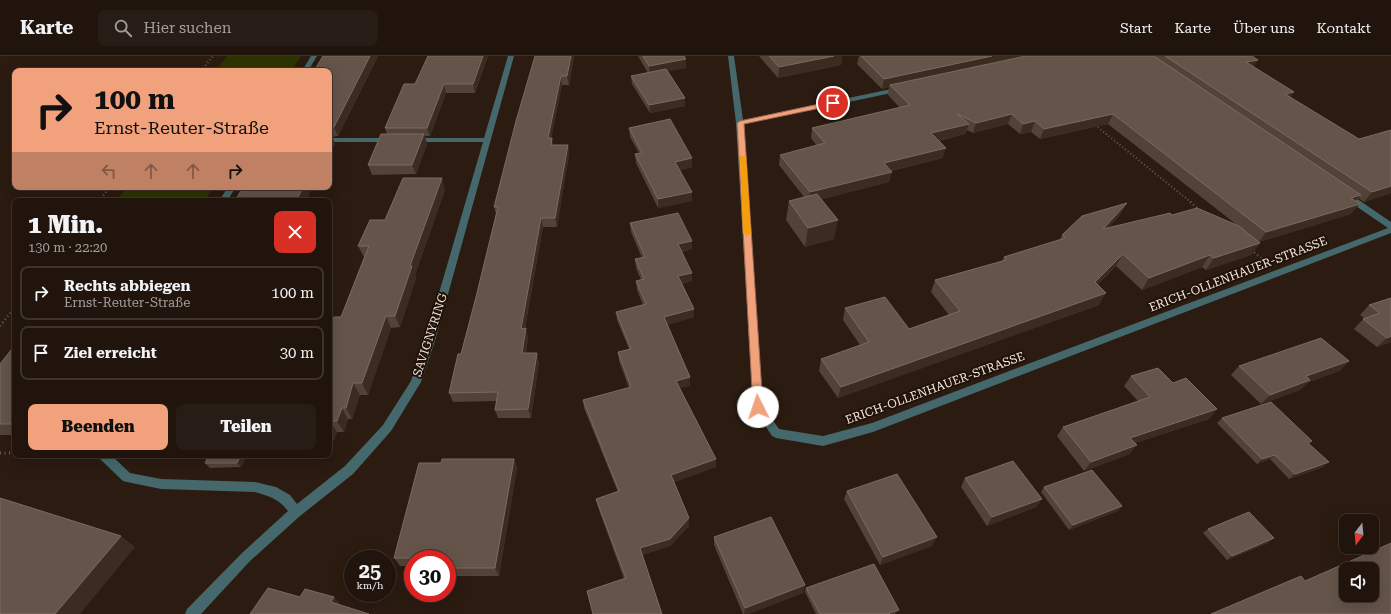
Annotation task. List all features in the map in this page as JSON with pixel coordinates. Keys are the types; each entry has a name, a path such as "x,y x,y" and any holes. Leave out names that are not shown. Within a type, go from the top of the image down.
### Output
{"street":[{"path":"307,68 314,56"},
{"name":"SAVIGNYRING","path":"192,614 246,557 296,512 349,470 387,428 416,382 430,341 511,56"},
{"name":"ERICH-OLLENHAUER-STRASSE","path":"731,56 740,123 758,407 776,433 823,441 873,427 1391,230"},
{"path":"740,123 910,87"},
{"path":"332,140 487,140"},
{"path":"1345,195 1391,226"},
{"path":"106,458 127,477 161,484 255,487 272,491 286,499 296,512"}],"path":[{"path":"204,68 213,56"},
{"path":"1092,123 1204,213"},
{"path":"101,198 108,190"},
{"path":"1247,248 1278,272"},
{"path":"0,326 12,311"},
{"path":"0,453 12,453"}],"green space":[{"path":"227,56 301,56 293,68 218,68"},
{"path":"125,190 211,190 207,197 119,197"}],"building":[{"path":"323,56 370,56 334,127 332,127 332,68 316,68"},
{"path":"428,56 483,56 473,84 444,84 427,128 385,128 404,84 415,84"},
{"path":"535,56 571,56 567,76 561,76 548,138 552,138 551,145 568,145 555,218 541,218 521,329 526,328 522,353 537,353 528,409 495,410 498,392 449,393 458,354 461,354 476,297 498,207 494,207 516,121"},
{"path":"643,56 684,56 686,59 649,66"},
{"path":"769,56 834,56 779,67"},
{"path":"861,56 992,56 884,79"},
{"path":"1026,56 1154,56 1361,195 1351,198 1360,204 1266,232 1113,114 1044,129 1035,121 1023,124 1012,114 976,123 957,114 969,124 931,133 946,148 884,163 892,172 810,192 780,155 825,143 812,128 910,105 890,85"},
{"path":"1165,56 1252,56 1258,60 1246,62 1294,92 1285,94 1359,139 1391,130 1391,186 1372,192"},
{"path":"666,69 685,98 649,105 631,76"},
{"path":"670,119 692,158 675,162 692,192 658,199 635,154 642,153 629,128"},
{"path":"381,134 424,134 412,165 368,165"},
{"path":"403,178 442,178 410,266 412,266 395,316 386,316 362,383 353,383 346,408 342,408 337,421 332,421 332,320 334,317 341,317 369,246 358,246 370,220 385,220"},
{"path":"241,190 302,190 298,198 237,198"},
{"path":"817,194 838,220 808,228 789,201"},
{"path":"1127,203 1103,229 1170,213 1172,215 1197,208 1239,226 1260,243 1214,258 1210,255 1149,278 1123,254 1095,282 1106,293 841,387 821,359 869,342 845,308 885,297 909,329 960,311 935,280 1006,260 1004,257 1065,238 1062,235 1082,216"},
{"path":"678,213 692,241 678,244 692,273 678,276 694,309 664,317 690,377 676,381 716,459 671,475 689,518 670,539 640,548 662,614 593,614 587,591 626,578 596,499 619,491 583,400 631,387 618,352 631,349 616,312 646,304 636,281 644,279 635,259 645,257 630,223"},
{"path":"1391,298 1391,336 1387,338 1363,319 1380,313 1369,305"},
{"path":"1321,338 1349,361 1306,376 1310,380 1270,395 1239,366"},
{"path":"12,349 12,424 0,424 0,364"},
{"path":"1158,368 1173,383 1186,378 1217,409 1130,438 1137,445 1091,462 1063,427 1150,397 1131,376"},
{"path":"1271,402 1312,441 1308,443 1329,462 1295,474 1275,455 1262,459 1222,418"},
{"path":"208,458 240,458 237,463 205,463"},
{"path":"442,459 514,459 495,568 456,568 456,550 404,550 404,558 396,558 396,550 419,463 441,463"},
{"path":"1013,461 1042,499 992,517 965,478"},
{"path":"1092,470 1122,506 1073,525 1044,487"},
{"path":"897,474 937,537 883,557 847,491"},
{"path":"0,498 121,536 55,614 0,614"},
{"path":"1249,512 1274,538 1232,556 1208,529"},
{"path":"771,517 805,585 745,608 714,537"},
{"path":"1391,543 1391,614 1211,614 1301,576 1305,581 1339,566 1339,602 1379,602 1379,562 1348,562 1366,554 1379,554 1379,548"},
{"path":"874,564 899,610 889,613 890,614 820,614 806,588"},
{"path":"268,588 300,597 305,589 334,597 331,602 369,614 250,614"}],"slow traffic":[{"path":"743,158 747,233"}],"route":[{"path":"758,407 740,123 833,103"}]}
